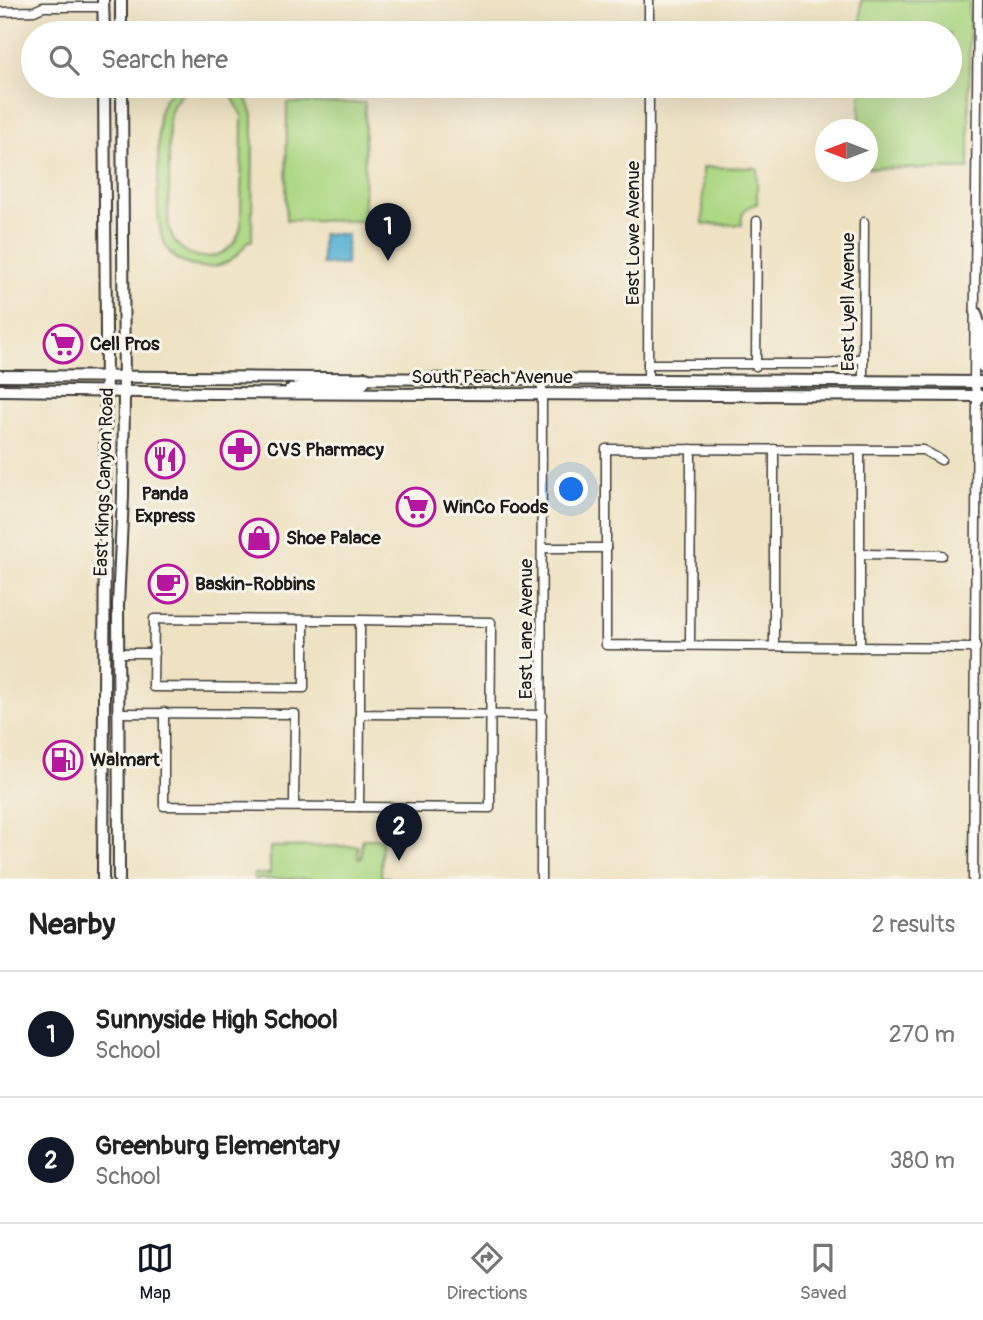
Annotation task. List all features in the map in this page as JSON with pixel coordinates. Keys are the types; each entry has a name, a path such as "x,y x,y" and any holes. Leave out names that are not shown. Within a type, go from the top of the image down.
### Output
{"main road":[{"path":"121,0 121,21"},
{"path":"103,3 104,21"},
{"name":"East Kings Canyon Road","path":"103,879 104,98"},
{"name":"East Kings Canyon Road","path":"119,879 118,653 124,393 122,98"},
{"path":"976,313 981,330 983,367"},
{"name":"South Peach Avenue","path":"0,376 978,382"},
{"path":"274,394 304,386 356,386 363,384 366,377"},
{"path":"366,394 368,387 373,385 432,384 459,378"},
{"path":"596,394 601,390 640,389 647,386 648,379"},
{"name":"South Peach Avenue","path":"0,390 274,394 980,396"}],"street":[{"path":"649,0 649,21"},
{"path":"973,879 980,396 976,313 978,0"},
{"path":"1,11 34,11 43,7 103,3"},
{"name":"East Lowe Avenue","path":"648,379 649,98"},
{"path":"756,366 757,221"},
{"name":"East Lyell Avenue","path":"863,382 864,222"},
{"path":"648,364 830,364 863,358"},
{"name":"East Lane Avenue","path":"541,879 542,379"},
{"path":"941,460 923,450 606,449 606,645 976,648"},
{"path":"690,645 691,449"},
{"path":"774,449 774,646"},
{"path":"860,450 860,647"},
{"path":"542,548 606,548"},
{"path":"860,554 942,555"},
{"path":"164,712 164,806 490,808 491,622 154,618 153,687 304,688 304,620"},
{"path":"359,807 360,620"},
{"path":"118,653 154,653"},
{"path":"119,713 295,714 294,806"},
{"path":"360,714 542,715"},
{"path":"973,821 983,821"}],"green space":[{"path":"861,0 969,0 969,169 878,168 878,119 860,119 860,98 962,98 962,21 861,21"},
{"path":"179,98 169,121 169,226 176,243 192,255 206,257 223,252 237,237 241,226 242,116 233,98 246,98 253,115 252,241 248,241 240,252 218,266 187,264 174,257 161,234 158,204 159,114 164,100"},
{"path":"287,103 365,103 364,221 286,220"},
{"path":"703,167 757,168 757,204 745,211 742,225 703,224"},
{"path":"362,839 382,839 381,877 389,879 254,879 254,874 270,874 270,847 358,846 358,858 361,859"}],"water":[{"path":"322,234 347,234 346,265 322,264"}],"place":[{"name":"Sunnyside High School","path":"388,261"},
{"name":"Cell Pros","path":"63,344"},
{"name":"CVS Pharmacy","path":"240,450"},
{"name":"Panda Express","path":"165,459"},
{"name":"WinCo Foods","path":"416,507"},
{"name":"Shoe Palace","path":"259,538"},
{"name":"Baskin-Robbins","path":"168,584"},
{"name":"Walmart","path":"63,760"},
{"name":"Greenburg Elementary","path":"399,861"}]}
